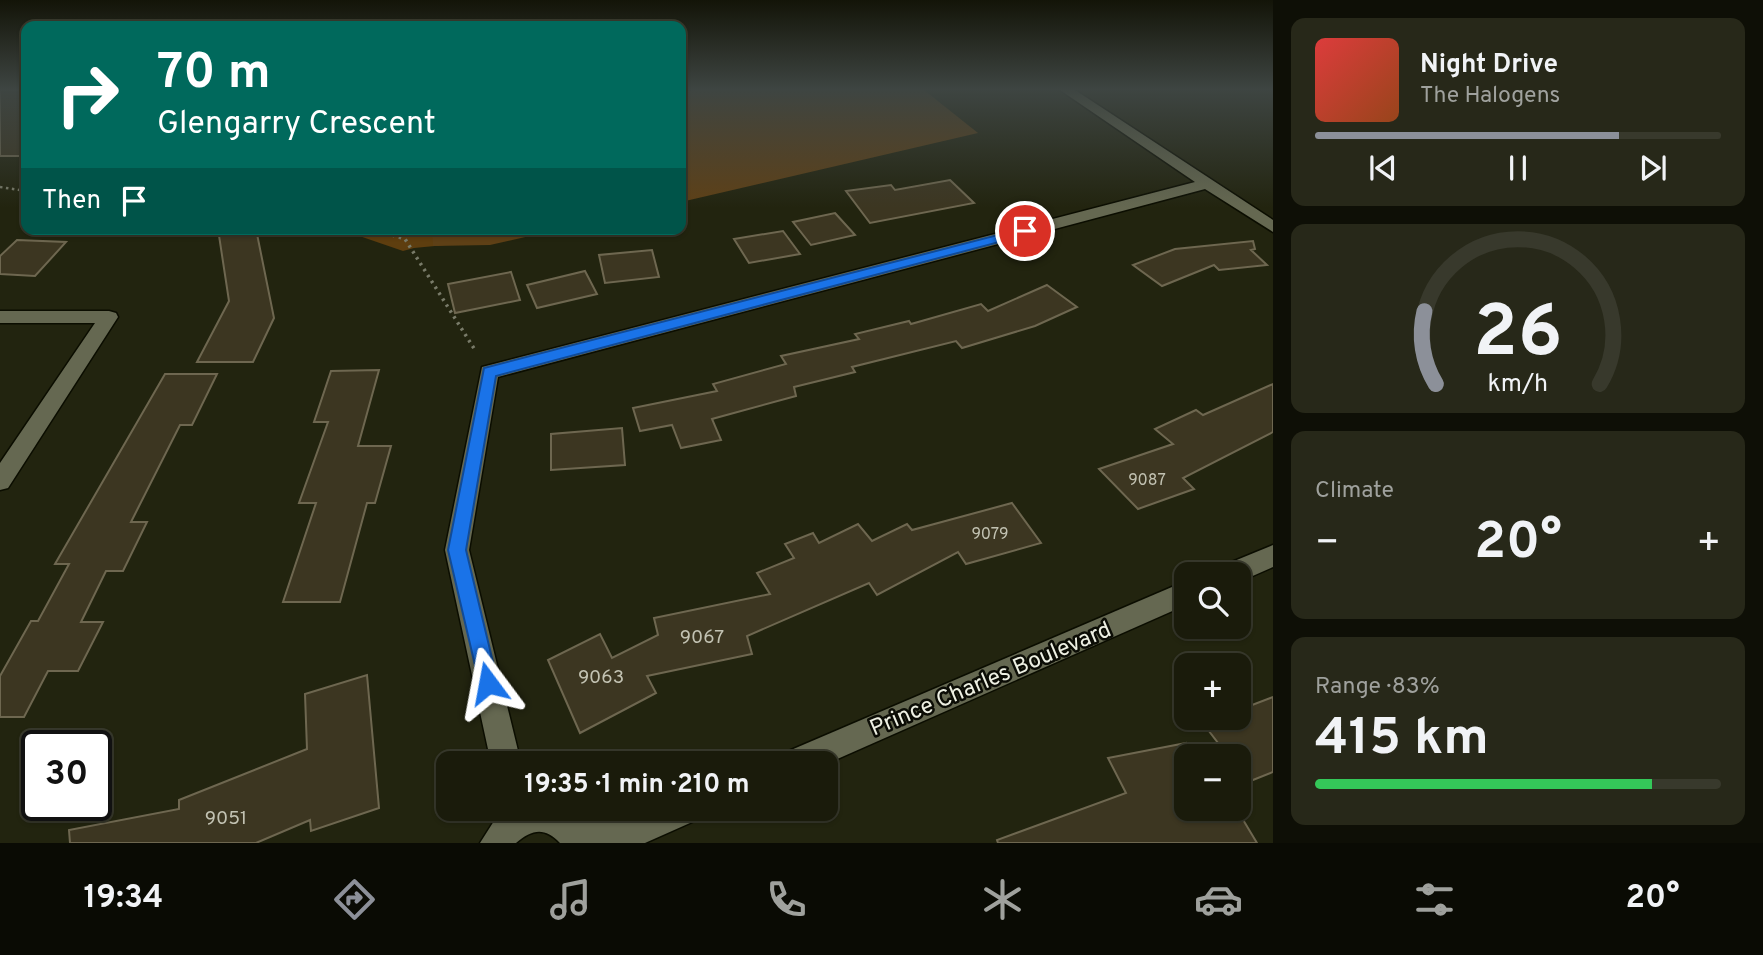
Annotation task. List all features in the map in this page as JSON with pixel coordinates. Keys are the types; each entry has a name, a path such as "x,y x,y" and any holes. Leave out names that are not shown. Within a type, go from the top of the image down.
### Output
{"street":[{"path":"1125,129 1273,227"},
{"path":"503,751 457,550 489,372 1206,184"},
{"path":"0,317 109,317 0,481"},
{"path":"1251,565 1273,556"},
{"name":"Prince Charles Boulevard","path":"822,751 1174,598"},
{"path":"496,843 512,821"},
{"path":"560,821 575,837 629,837 662,821"}],"path":[{"path":"0,187 21,190"},
{"path":"392,235 405,239 475,350"}],"shaded area":[{"path":"686,129 973,129 978,133 686,201"},
{"path":"356,235 524,235 508,239 403,251"},
{"path":"432,235 534,235 490,245 433,246"}],"building":[{"path":"0,129 21,129 21,156 0,156"},
{"path":"950,180 974,203 870,223 846,191 891,185 895,190"},
{"path":"835,213 855,235 811,245 793,222"},
{"path":"783,231 800,254 749,263 734,239"},
{"path":"219,235 257,235 274,318 253,362 197,362 229,301"},
{"path":"17,240 66,242 35,276 0,274 0,256"},
{"path":"1253,241 1255,249 1251,250 1267,265 1219,270 1214,265 1162,286 1133,265 1175,249"},
{"path":"652,250 659,277 605,283 599,255"},
{"path":"585,271 597,294 537,308 527,285"},
{"path":"511,272 520,300 455,313 448,284"},
{"path":"1047,285 1077,307 1035,326 962,348 956,341 852,367 855,372 794,387 796,396 712,419 721,440 681,448 672,425 640,431 633,408 717,391 713,384 786,364 781,356 859,339 855,334 909,321 911,324 981,304 988,311"},
{"path":"379,370 358,446 391,446 375,503 367,503 340,602 283,602 316,503 299,503 328,422 314,422 331,371"},
{"path":"165,374 217,374 192,425 180,425 131,522 147,522 123,571 106,571 81,622 103,622 78,671 48,671 24,717 0,717 0,676 31,621 38,621 69,564 55,564"},
{"path":"1273,384 1273,432 1183,478 1194,489 1138,509 1099,469 1173,444 1155,429 1196,410 1203,415"},
{"path":"622,428 625,465 551,470 551,434"},
{"path":"1012,503 1041,543 966,564 958,552 877,595 869,583 747,636 752,654 647,676 656,693 580,733 548,660 600,634 612,658 658,635 654,618 770,594 757,573 794,558 785,544 813,533 819,543 858,524 872,541 907,524 912,530"},
{"path":"367,675 379,808 311,831 310,820 256,843 70,843 69,830 179,809 179,800 307,749 305,694"},
{"path":"1273,697 1273,772 1251,781 1251,744 1219,744 1208,730 1251,730 1251,705"},
{"path":"1174,745 1174,821 1244,821 1257,843 998,843 997,840 1126,793 1108,758"}],"route":[{"path":"488,683 457,550 489,372 1025,231"}]}
